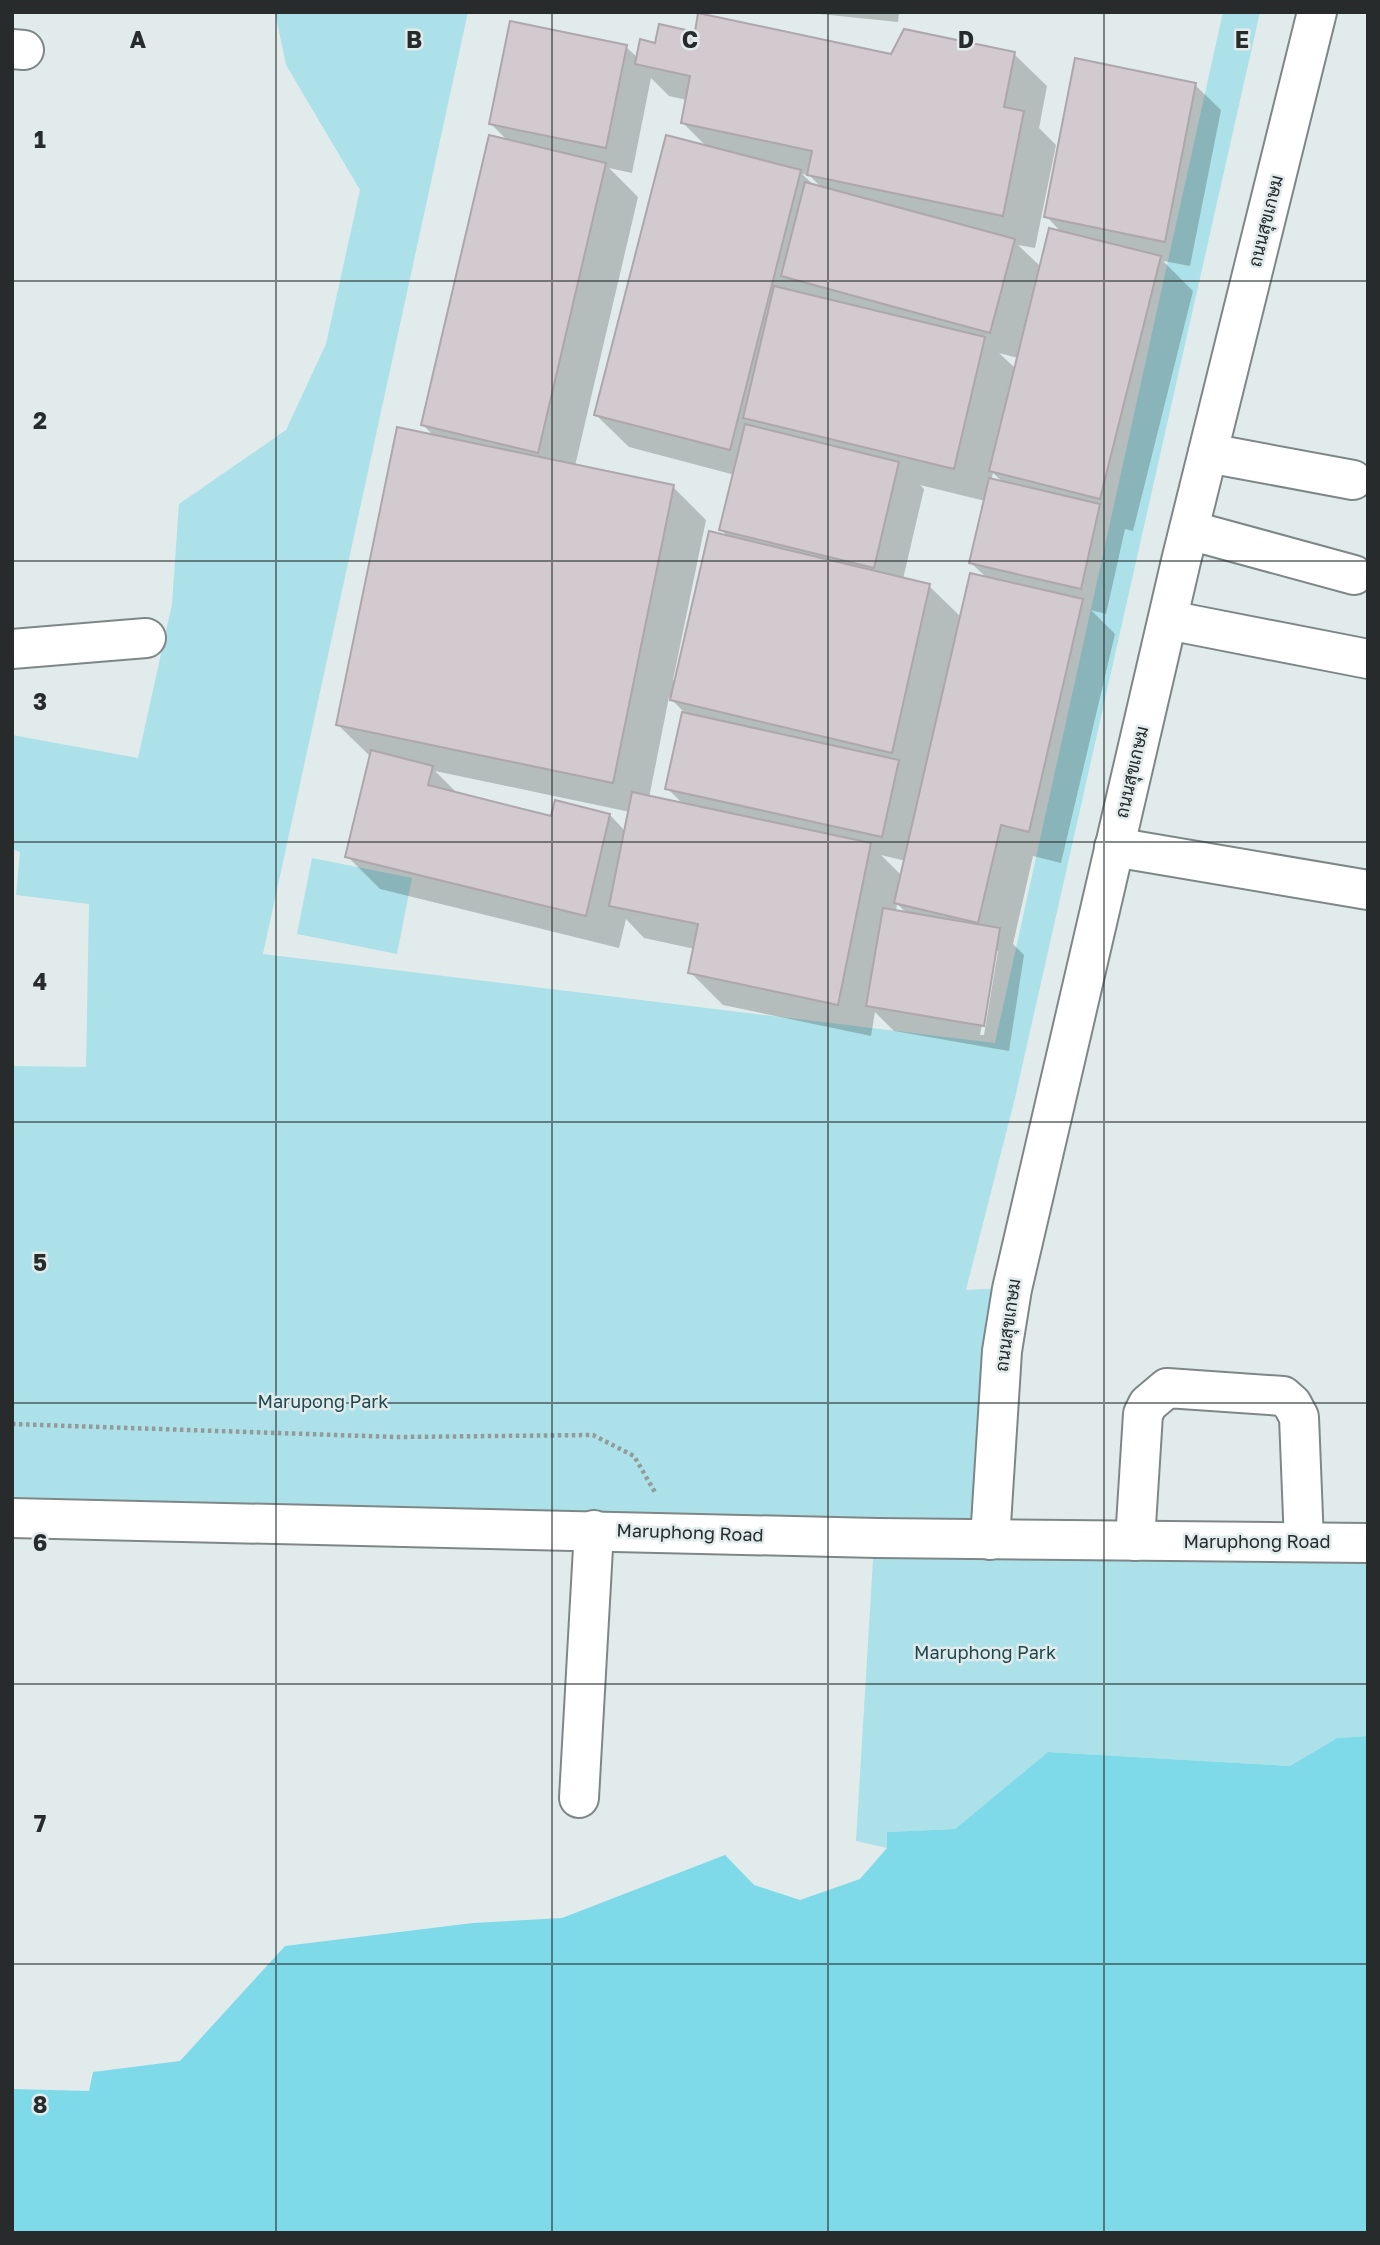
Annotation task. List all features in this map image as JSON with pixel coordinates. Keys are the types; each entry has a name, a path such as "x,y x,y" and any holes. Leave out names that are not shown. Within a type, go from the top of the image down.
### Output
{"street":[{"name":"ถนนสุขเกษม","path":"990,1539 1002,1351 1012,1289 1189,530 1317,12"},
{"path":"1209,453 1353,480"},
{"path":"1189,530 1354,575"},
{"path":"1168,620 1368,659"},
{"path":"12,649 146,638"},
{"path":"1114,847 1368,890"},
{"path":"1135,1541 1143,1414 1148,1404 1167,1388 1283,1396 1292,1404 1299,1417 1304,1542"},
{"name":"Maruphong Road","path":"12,1518 594,1530 657,1534 1368,1543"},
{"path":"579,1798 594,1530"}],"path":[{"path":"12,1424 395,1437 593,1435 634,1455 656,1489 657,1534"}],"green space":[{"path":"275,12 468,12 263,954 995,1043 1223,12 1260,12 1015,1098 966,1290 1004,1288 990,1537 1368,1541 1368,1736 1337,1738 1290,1766 1048,1752 955,1829 887,1832 887,1848 856,1841 874,1543 12,1512 12,1066 86,1067 89,904 16,895 20,852 12,849 12,735 138,758 172,604 179,504 286,430 326,344 360,190 286,65"},
{"path":"312,858 412,878 397,954 297,934"}],"shaded area":[{"path":"1368,1736 1368,2233 12,2233 12,2089 89,2091 93,2072 180,2061 285,1946 473,1923 562,1918 725,1855 754,1885 800,1900 860,1879 887,1848 887,1832 955,1829 1048,1752 1290,1766 1337,1738"}],"building":[{"path":"698,13 891,54 904,29 1015,52 1004,107 1024,111 1003,216 807,175 812,151 681,123 690,76 635,64 640,39 655,43 659,24 695,32"},
{"path":"510,21 627,45 606,148 489,124"},
{"path":"1075,58 1196,83 1165,242 1044,217"},
{"path":"489,135 606,163 538,453 421,425"},
{"path":"666,135 801,170 730,450 594,415"},
{"path":"805,182 1015,239 990,333 781,276"},
{"path":"1049,228 1161,256 1100,499 989,471"},
{"path":"774,286 985,337 954,469 743,418"},
{"path":"745,424 899,462 874,568 719,530"},
{"path":"397,427 674,485 613,783 336,725"},
{"path":"989,478 1100,504 1081,589 969,563"},
{"path":"709,531 930,584 892,753 670,700"},
{"path":"970,573 1083,599 1029,832 1001,825 978,923 894,903"},
{"path":"682,712 899,760 882,837 665,789"},
{"path":"371,750 433,766 428,785 551,816 555,800 610,814 586,916 345,857"},
{"path":"632,792 871,843 838,1005 688,973 698,924 609,906"},
{"path":"883,908 1000,928 984,1026 866,1006"}],"park label":[{"name":"Marupong Park","path":"323,1402"},
{"name":"Maruphong Park","path":"985,1653"}]}
